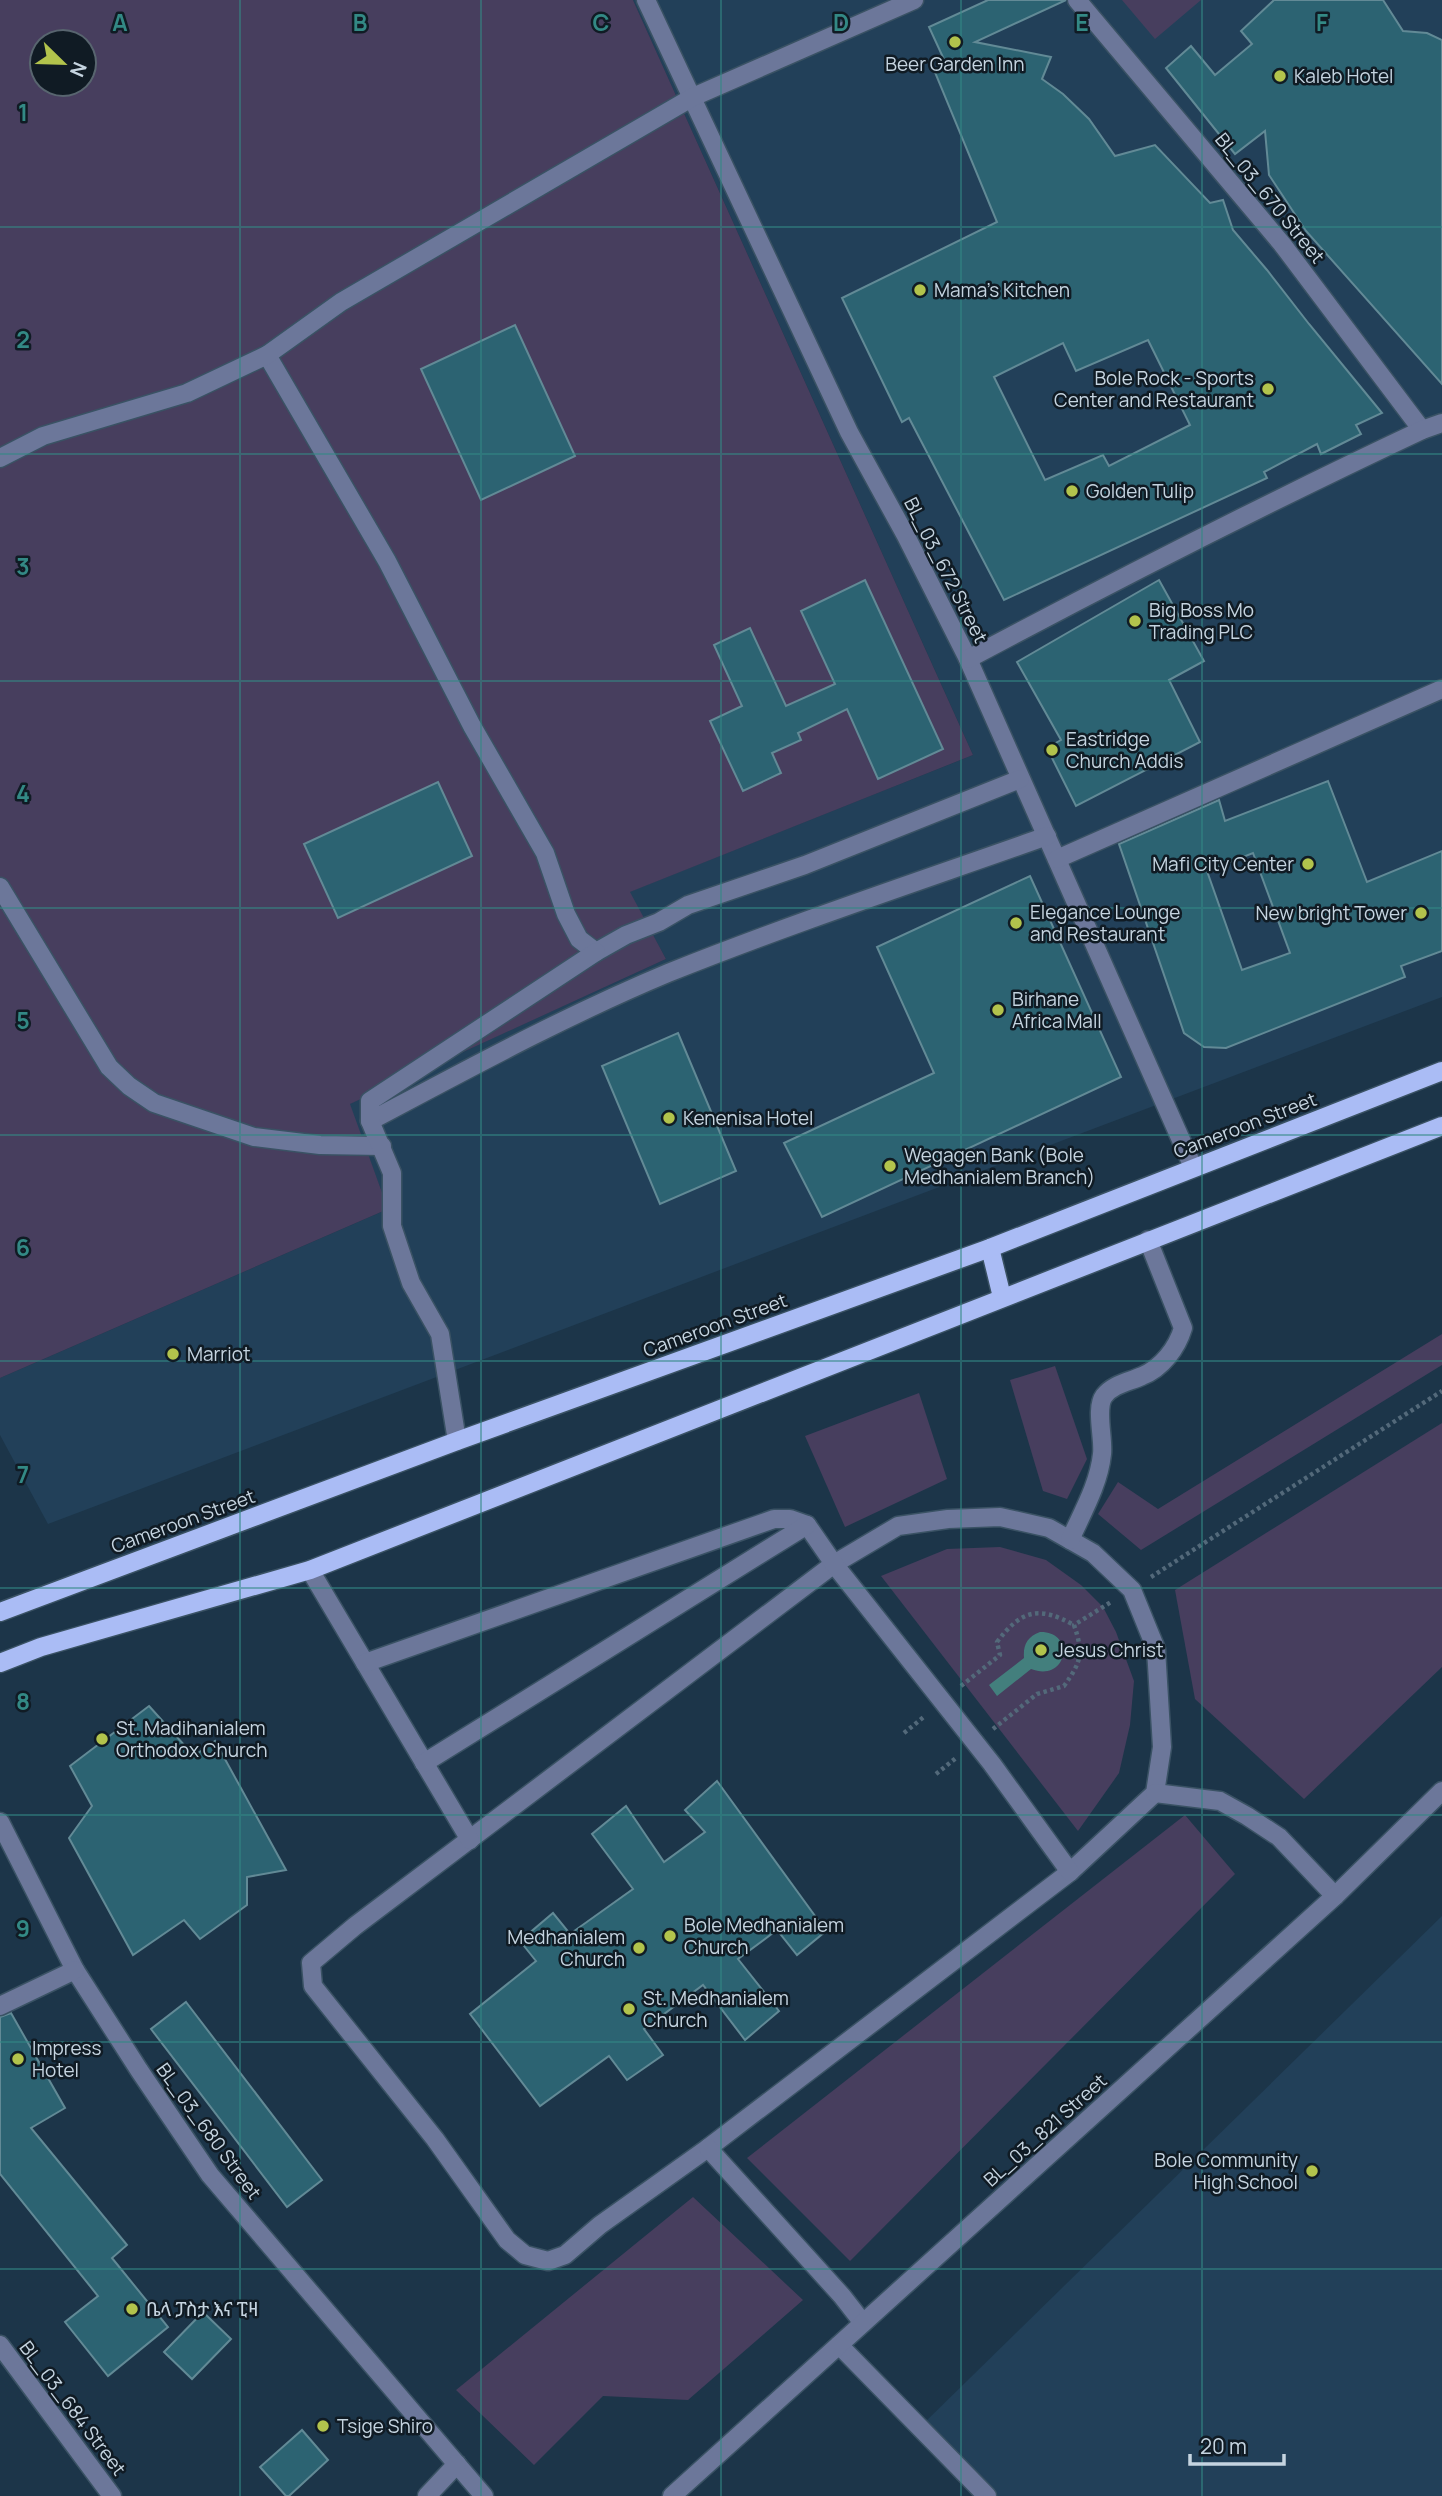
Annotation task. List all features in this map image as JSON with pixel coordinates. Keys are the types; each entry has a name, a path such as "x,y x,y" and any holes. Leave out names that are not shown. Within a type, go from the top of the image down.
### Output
{"main road":[{"name":"Cameroon Street","path":"0,1612 457,1441 989,1248 1442,1071"},
{"path":"0,1663 41,1647 310,1570 1442,1126"},
{"path":"989,1248 1002,1297"}],"street":[{"name":"BL_03_672 Street","path":"646,0 849,432 906,536 968,659 1193,1167"},
{"path":"0,458 43,436 187,393 267,355 341,302 693,97 914,0"},
{"name":"BL_03_670 Street","path":"1077,0 1282,244 1422,430"},
{"path":"267,355 387,561 472,726 545,853 566,914 579,939 596,951"},
{"path":"968,659 1151,561 1422,430 1442,423"},
{"path":"1057,859 1442,689"},
{"path":"457,1441 440,1334 411,1283 392,1226 392,1173 370,1121 370,1101 596,951 626,935 659,922 688,905 805,865 1020,779"},
{"path":"370,1121 551,1025 667,974 768,935 1047,836"},
{"path":"0,887 109,1067 154,1103 254,1137 320,1145 382,1146"},
{"path":"1070,1540 1099,1473 1102,1450 1100,1403 1105,1394 1120,1384 1145,1375 1170,1354 1179,1342 1183,1328 1148,1240"},
{"path":"1000,1517 1049,1528 1093,1553 1132,1590 1156,1649 1162,1747 1155,1793 1070,1872 708,2148 600,2225 565,2255 548,2261 525,2255 506,2240 435,2139 313,1986 311,1963 834,1564 898,1526 948,1519 1000,1517"},
{"path":"365,1663 774,1518 790,1519 807,1525 834,1564 992,1764 1070,1872"},
{"path":"424,1763 807,1525"},
{"path":"310,1570 470,1840"},
{"name":"BL_03_821 Street","path":"672,2496 1335,1896 1442,1791"},
{"path":"1155,1793 1220,1801 1238,1811 1279,1837 1335,1896"},
{"name":"BL_03_680 Street","path":"0,1822 75,1970 210,2175 484,2496"},
{"path":"0,2006 75,1970"},
{"path":"708,2148 842,2296 863,2323"},
{"name":"BL_03_684 Street","path":"0,2345 113,2496"},
{"path":"839,2345 987,2496"},
{"path":"426,2496 457,2464"}],"path":[{"path":"1074,1625 1442,1391"},
{"path":"904,1733 1000,1655 997,1642 1021,1616 1038,1612 1056,1615 1074,1625 1080,1643 1079,1664 1064,1686 1037,1694 936,1774"}],"shaded area":[{"path":"0,0 633,0 973,755 630,892 666,959 350,1104 388,1209 0,1378"},
{"path":"633,0 1442,0 1442,997 48,1524 0,1435 0,1378 388,1209 349,1104 666,959 629,892 973,755"},
{"path":"1122,0 1201,0 1155,39"},
{"path":"1442,1334 1442,1365 1141,1550 1098,1514 1118,1482 1158,1509"},
{"path":"1055,1366 1087,1459 1067,1499 1043,1491 1010,1380"},
{"path":"919,1393 947,1479 845,1527 805,1436"},
{"path":"1442,1423 1442,1667 1304,1799 1195,1699 1175,1590"},
{"path":"1000,1547 1046,1560 1081,1585 1103,1607 1116,1632 1134,1681 1130,1725 1119,1773 1078,1831 881,1576 947,1549"},
{"path":"1040,1632 1059,1639 1063,1647 1060,1663 1053,1669 1031,1669 997,1696 989,1685 1024,1658 1027,1642"},
{"path":"1185,1815 1235,1874 850,2261 747,2158"},
{"name":"Bole Community High School","path":"1442,1916 1442,2496 993,2496 921,2426"},
{"path":"693,2197 803,2300 688,2400 603,2396 534,2465 456,2390"}],"building":[{"name":"Bole Rock - Sports Center and Restaurant","path":"988,0 1066,0 975,42 1051,57 1042,79 1063,94 1089,119 1115,156 1155,145 1210,203 1223,200 1233,230 1382,413 1356,425 1361,434 1321,454 1317,444 1264,472 1267,478 1004,600 909,418 902,422 842,298 997,222 934,70 947,66 929,27","holes":["1148,340 1190,425 1109,466 1103,455 1045,480 994,377 1063,343 1076,371"]},
{"path":"1274,0 1383,0 1403,31 1427,33 1442,40 1442,384 1306,231 1269,175 1265,131 1235,154 1166,68 1191,46 1215,75 1252,44 1241,31"},
{"path":"515,325 575,456 481,500 421,369"},
{"path":"865,580 943,749 878,779 847,709 798,733 801,740 772,753 781,773 743,791 710,721 742,706 714,645 750,628 786,706 835,684 801,611"},
{"name":"Big Boss Mo Trading PLC","path":"1159,580 1204,661 1169,680 1200,742 1076,806 1047,748 1061,740 1017,662"},
{"path":"1328,781 1367,882 1442,851 1442,951 1401,966 1405,977 1226,1048 1204,1047 1184,1033 1119,844 1219,800 1225,821","holes":["1253,853 1290,953 1242,970 1207,871"]},
{"path":"438,782 472,856 338,918 304,844"},
{"name":"Birhane Africa Mall","path":"1030,876 1121,1077 822,1217 784,1143 934,1073 877,947"},
{"name":"Kenenisa Hotel","path":"678,1033 736,1171 660,1204 602,1066"},
{"path":"149,1706 194,1756 215,1741 286,1870 247,1877 247,1905 200,1939 184,1920 133,1955 69,1838 92,1806 70,1766"},
{"name":"Medhanialem Church","path":"717,1781 826,1931 797,1955 777,1930 738,1959 779,2011 745,2040 703,1985 644,2029 663,2055 627,2080 609,2056 540,2106 470,2014 536,1961 520,1941 553,1913 570,1934 633,1889 592,1834 626,1806 664,1862 705,1832 685,1810"},
{"path":"186,2002 322,2180 287,2207 151,2029"},
{"path":"11,2013 65,2108 31,2128 127,2245 112,2258 168,2327 108,2376 65,2322 98,2296 0,2174 0,2017"},
{"path":"203,2312 231,2339 192,2379 164,2352"},
{"path":"302,2430 328,2460 286,2496 260,2467"}],"place":[{"name":"Beer Garden Inn","path":"955,42"},
{"name":"Kaleb Hotel","path":"1280,76"},
{"name":"Mama's Kitchen","path":"920,290"},
{"name":"Bole Rock - Sports Center and Restaurant","path":"1268,389"},
{"name":"Golden Tulip","path":"1072,491"},
{"name":"Big Boss Mo Trading PLC","path":"1135,621"},
{"name":"Eastridge Church Addis","path":"1052,750"},
{"name":"Mafi City Center","path":"1308,864"},
{"name":"New bright Tower","path":"1421,913"},
{"name":"Elegance Lounge and Restaurant","path":"1016,923"},
{"name":"Birhane Africa Mall","path":"998,1010"},
{"name":"Kenenisa Hotel","path":"669,1118"},
{"name":"Wegagen Bank (Bole Medhanialem Branch)","path":"890,1166"},
{"name":"Marriot","path":"173,1354"},
{"name":"Jesus Christ","path":"1041,1650"},
{"name":"St. Madihanialem Orthodox Church","path":"102,1739"},
{"name":"Bole Medhanialem Church","path":"670,1936"},
{"name":"Medhanialem Church","path":"639,1948"},
{"name":"St. Medhanialem Church","path":"629,2009"},
{"name":"Impress Hotel","path":"18,2059"},
{"name":"Bole Community High School","path":"1312,2171"},
{"name":"ቤላ ፓስታ እና ፒዛ","path":"132,2309"},
{"name":"Tsige Shiro","path":"323,2426"}]}
